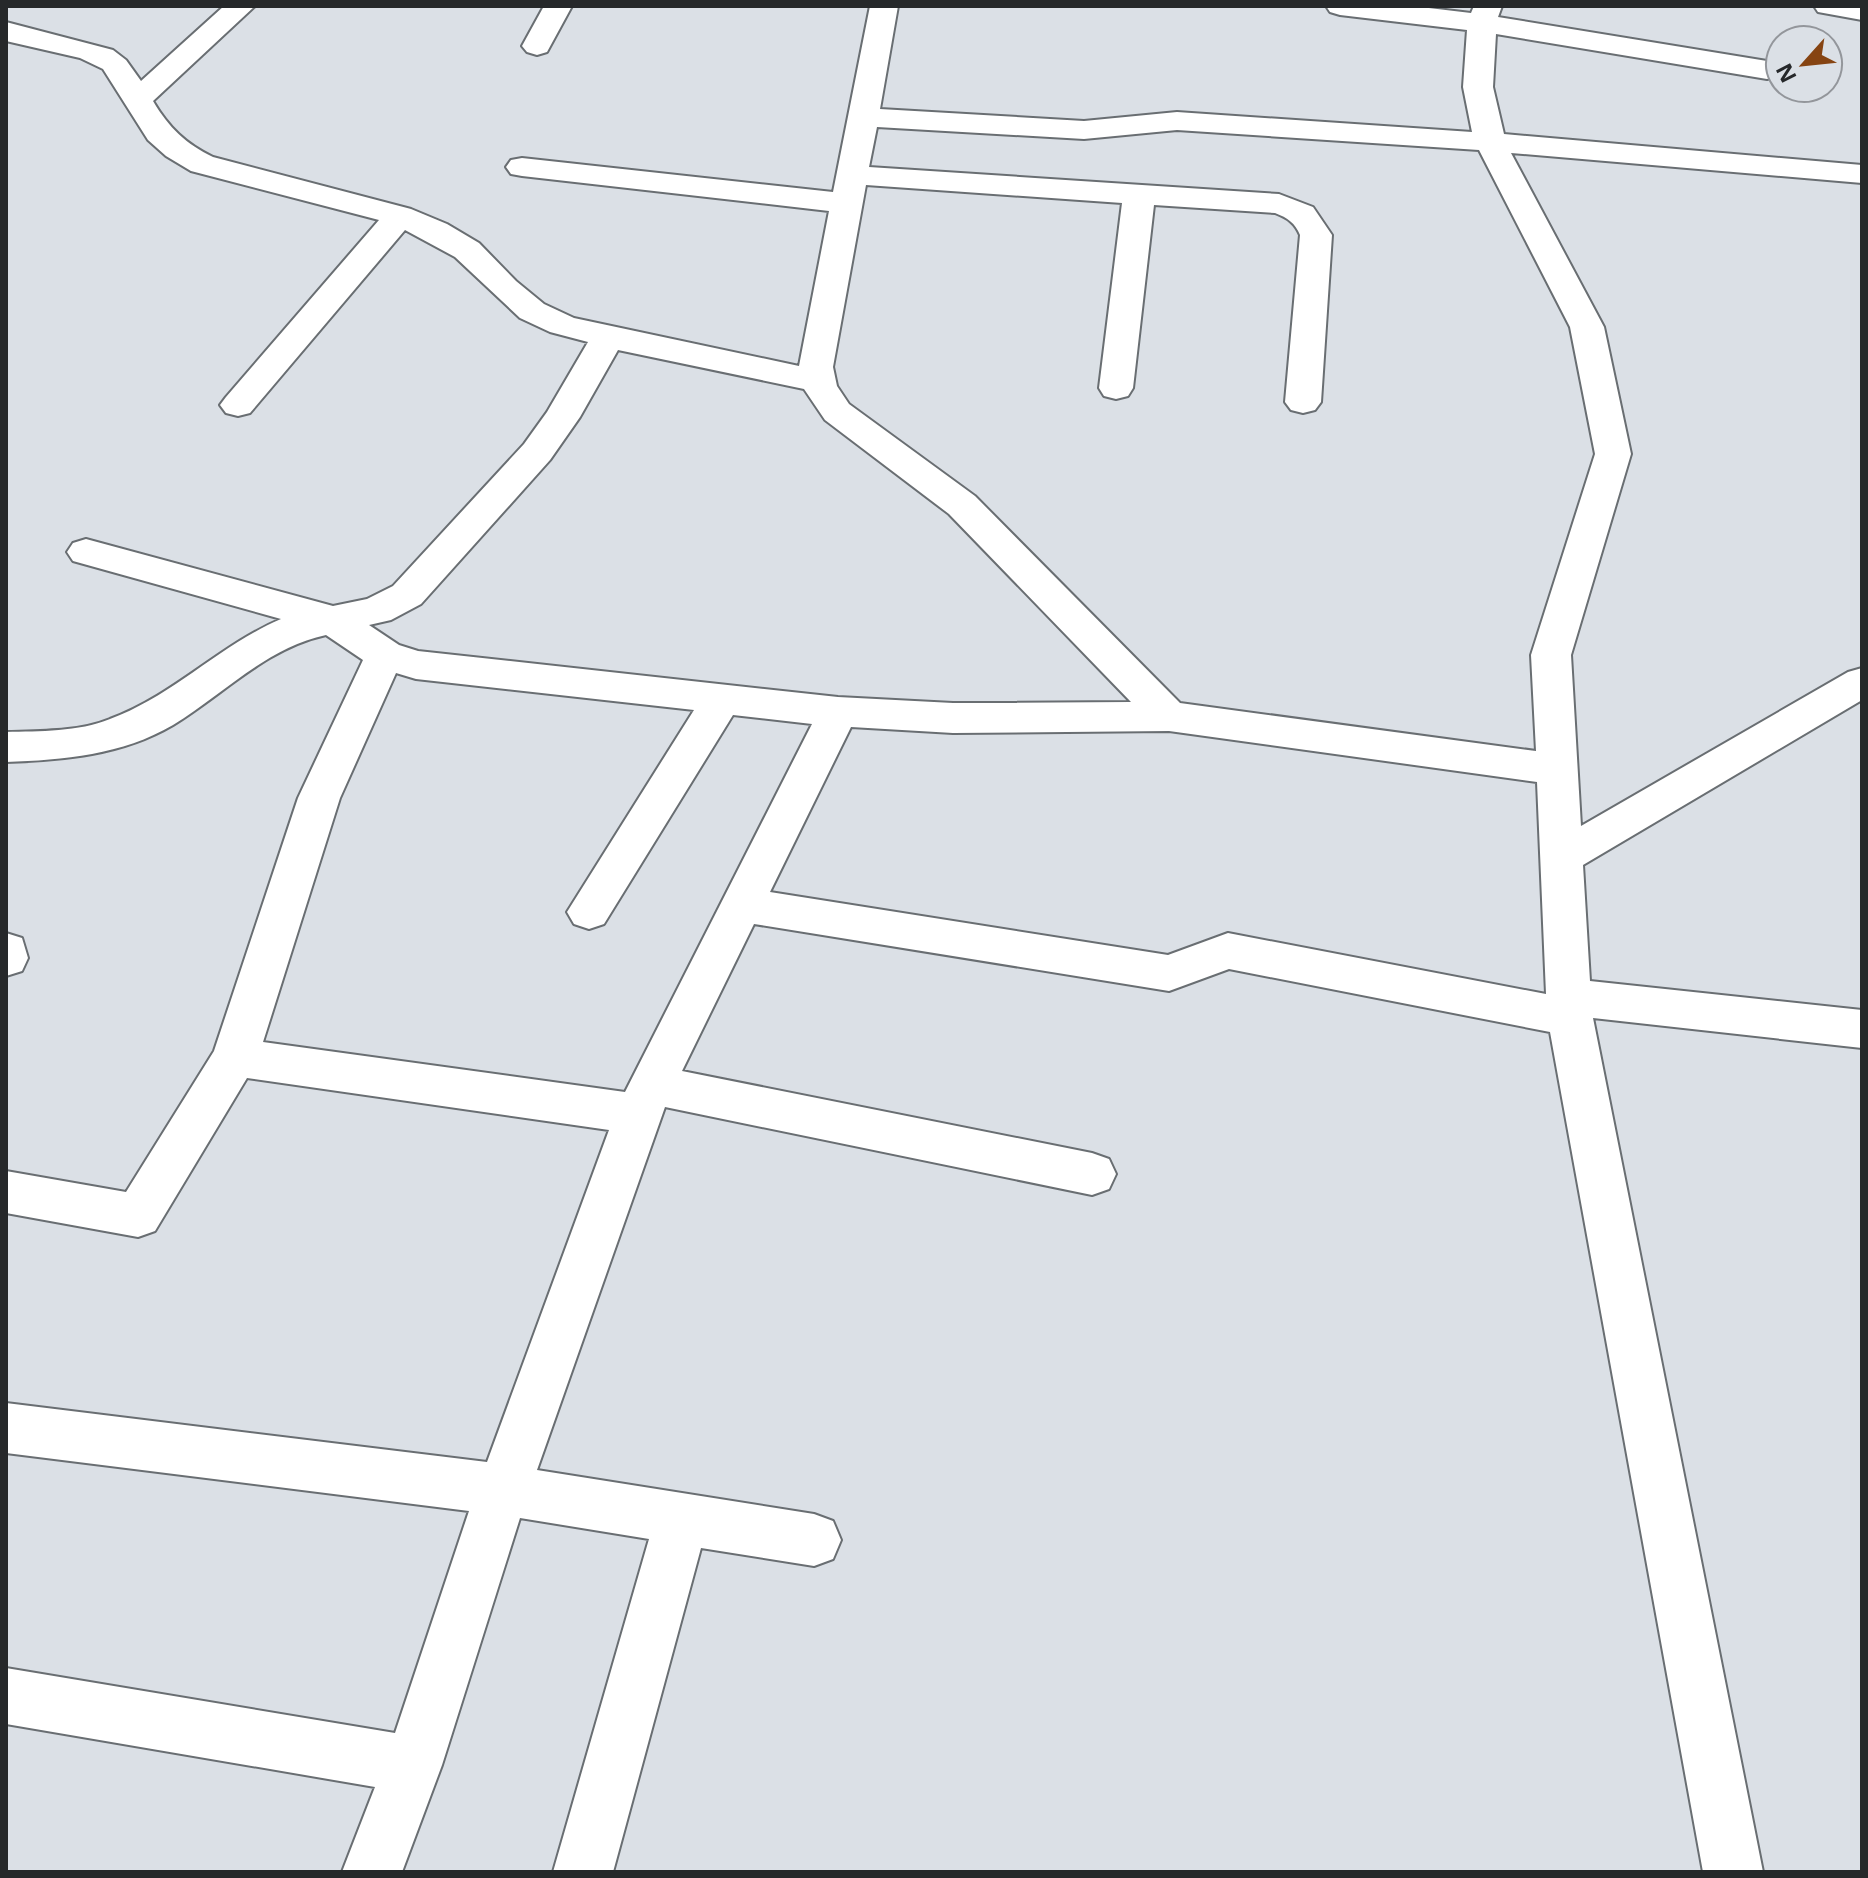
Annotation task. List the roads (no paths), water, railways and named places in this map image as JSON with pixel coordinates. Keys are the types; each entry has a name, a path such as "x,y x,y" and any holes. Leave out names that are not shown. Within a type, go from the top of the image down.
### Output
{"street":[{"path":"137,100 241,6"},
{"path":"537,46 558,6"},
{"path":"884,6 816,367 817,381 824,398 837,412 962,505 999,539 1169,716"},
{"path":"1340,6 1485,15 1764,69"},
{"path":"1828,6 1862,11"},
{"path":"1485,15 1478,87 1490,142 1587,327 1613,454 1551,655 1570,1007 1733,1872"},
{"path":"6,31 44,44 99,55 114,64 157,134 177,152 202,164 400,216 436,231 467,250 532,311 562,325 817,381"},
{"path":"863,117 1084,130 1177,121 1490,142 1862,174"},
{"path":"522,167 850,189 1139,194 1279,204 1300,211 1312,221 1316,235 1303,402"},
{"path":"1116,388 1139,194"},
{"path":"238,405 400,216"},
{"path":"6,747 62,745 116,734 158,715 262,643 298,627 377,610 407,595 430,574 537,452 562,417 608,337"},
{"path":"86,552 331,619 385,655 416,665 838,712 953,718 1169,716 1557,769"},
{"path":"6,1192 138,1216 235,1057 319,798 385,655"},
{"path":"1562,857 1862,682"},
{"path":"589,912 722,699"},
{"path":"372,1872 413,1765 503,1490 645,1099 838,712"},
{"path":"741,905 1169,973 1228,951 1570,1007 1862,1029"},
{"path":"6,951 6,958"},
{"path":"235,1057 645,1099 1092,1174"},
{"path":"6,1428 503,1490 814,1540"},
{"path":"583,1872 682,1518"},
{"path":"6,1696 413,1765"}]}
